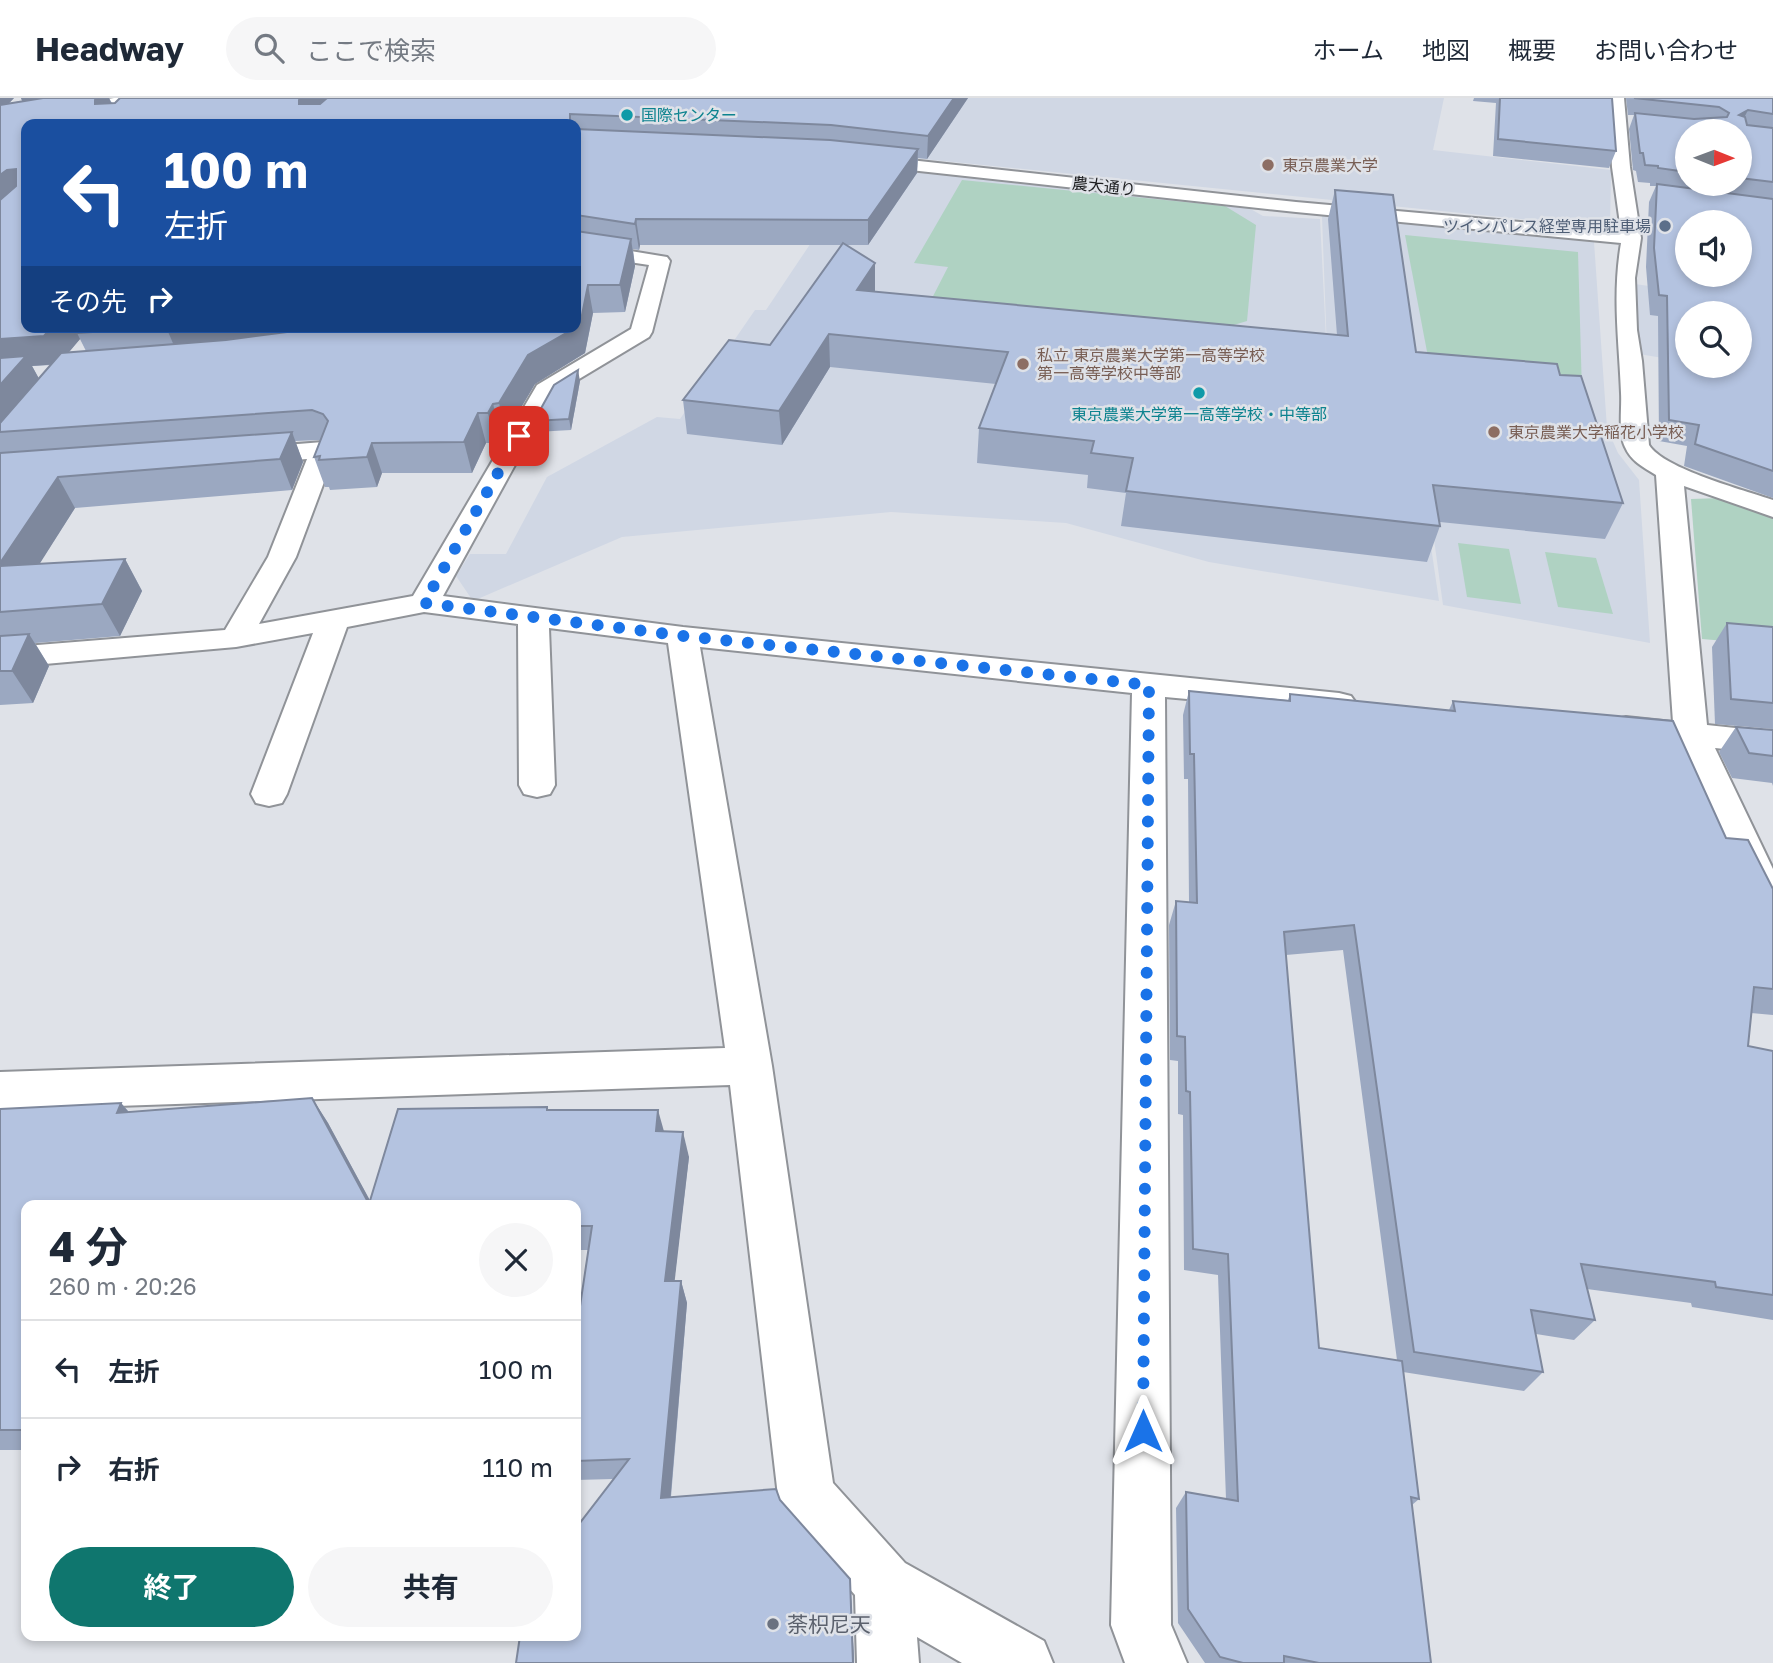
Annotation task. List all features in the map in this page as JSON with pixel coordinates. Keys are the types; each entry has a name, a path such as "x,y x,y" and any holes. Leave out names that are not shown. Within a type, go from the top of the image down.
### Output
{"street":[{"path":"3,121 24,98"},
{"path":"1616,98 1626,122 1624,190 1631,238 1625,278 1626,330 1632,361 1636,445 1643,456 1669,472 1773,509"},
{"path":"3,121 134,99"},
{"path":"121,117 134,99"},
{"name":"農大通り","path":"842,157 1296,207 1631,238"},
{"path":"1624,190 1645,193"},
{"path":"424,603 545,390 641,331 660,261 581,249"},
{"path":"226,457 323,450 282,557 236,638"},
{"path":"1669,472 1691,734 1773,910"},
{"path":"0,658 236,638 424,603 683,636 1149,685 1372,705"},
{"path":"533,617 537,785"},
{"path":"269,794 334,619"},
{"path":"683,636 750,1066 806,1496 884,1584 1022,1663"},
{"path":"1149,685 1141,1625 1156,1663"},
{"path":"1594,726 1773,743"},
{"path":"0,1091 750,1066"},
{"path":"884,1584 888,1663"}],"shaded area":[{"name":"東京農業大学","path":"370,98 1444,98 1433,150 1611,170 1610,228 581,125 581,119 343,119"},
{"name":"私立 東京農業大学第一高等学校 第一高等学校中等部","path":"828,160 1247,207 1263,216 1320,219 1328,378 1322,216 1594,242 1607,428 1618,453 1639,480 1650,643 1443,605 1420,437 1415,437 1439,601 1209,562 1066,523 891,512 622,537 473,601 456,576 470,554 506,554 547,477 657,417 680,419 755,310 766,310 851,183"},
{"path":"1635,284 1773,304 1752,343 1752,301 1675,301 1675,360 1639,354"}],"green space":[{"path":"962,180 1225,206 1256,225 1247,321 1197,336 929,304 948,267 914,263"},
{"path":"1405,235 1578,252 1582,392 1431,373"},
{"path":"1722,498 1773,515 1773,645 1702,639 1691,499"},
{"path":"1458,543 1509,549 1521,604 1467,597"},
{"path":"1545,552 1596,558 1613,614 1558,607"}],"building":[{"path":"43,98 97,98 95,104 115,103 120,98 302,98 299,104 320,104 327,98 954,98 928,136 831,125 570,114 570,119 21,119 21,333 47,333 44,336 0,339 0,200 16,186 16,169 7,170 0,175 0,105"},
{"path":"1500,98 1612,98 1616,151 1498,139"},
{"path":"1634,98 1773,98 1773,114 1748,110 1739,115 1746,119 1694,119 1727,117 1729,113 1719,107"},
{"path":"1635,113 1694,119 1675,119 1675,170 1645,165 1643,153 1640,153"},
{"path":"1752,126 1773,128 1773,182 1752,179"},
{"path":"581,129 830,140 918,149 868,220 636,219 635,224 581,216"},
{"path":"1657,184 1675,186 1675,196 1750,196 1773,199 1773,471 1695,444 1699,425 1669,420 1667,296 1659,295 1654,248"},
{"path":"1335,190 1393,195 1416,352 1557,364 1560,375 1581,376 1623,503 1433,485 1440,526 1126,491 1133,458 1091,453 1094,441 979,428 1008,352 829,334 779,411 683,400 729,340 770,345 843,243 875,263 857,290 1348,336"},
{"path":"581,232 631,239 620,285 588,285 581,320"},
{"path":"280,333 566,333 528,355 499,403 493,404 488,413 478,413 464,442 372,443 367,457 319,460 320,456 314,457 328,421 323,414 312,410 0,432 0,423 61,353"},
{"path":"26,356 0,385 0,358"},
{"path":"578,370 569,419 534,421 554,385"},
{"path":"292,432 280,459 58,477 0,563 0,453"},
{"path":"125,559 102,604 0,612 0,566"},
{"path":"1727,623 1773,627 1773,703 1731,699"},
{"path":"29,634 12,671 0,671 0,636"},
{"path":"1189,691 1290,701 1290,694 1455,711 1453,701 1673,721 1726,838 1748,840 1773,889 1773,989 1754,987 1748,1046 1773,1051 1773,1295 1716,1287 1715,1282 1581,1264 1595,1320 1531,1310 1543,1372 1414,1352 1354,925 1284,932 1319,1348 1402,1361 1419,1499 1411,1497 1431,1663 1319,1663 1284,1656 1284,1663 1243,1663 1220,1657 1188,1609 1186,1492 1238,1501 1228,1254 1193,1249 1190,1092 1186,1091 1185,1037 1177,1036 1176,901 1197,903 1194,754 1190,754"},
{"path":"1736,727 1773,730 1773,756 1749,753"},
{"path":"312,1098 367,1200 21,1200 21,1430 0,1430 0,1109 121,1103 117,1113"},
{"path":"547,1107 547,1110 658,1110 656,1131 683,1132 665,1281 681,1281 661,1498 776,1489 780,1500 850,1579 853,1663 516,1663 519,1641 581,1641 581,1521 629,1459 581,1461 581,1300 592,1226 581,1226 581,1200 370,1200 398,1109"}],"place":[{"name":"国際センター","path":"627,115"},
{"name":"東京農業大学","path":"1268,165"},
{"name":"ツインパレス経堂専用駐車場","path":"1665,226"},
{"name":"私立 東京農業大学第一高等学校 第一高等学校中等部","path":"1023,364"},
{"name":"東京農業大学第一高等学校・中等部","path":"1199,393"},
{"name":"東京農業大学稲花小学校","path":"1494,432"},
{"name":"荼枳尼天","path":"773,1624"}],"route":[{"path":"519,436 424,603 683,636 1149,685 1143,1431"}]}
